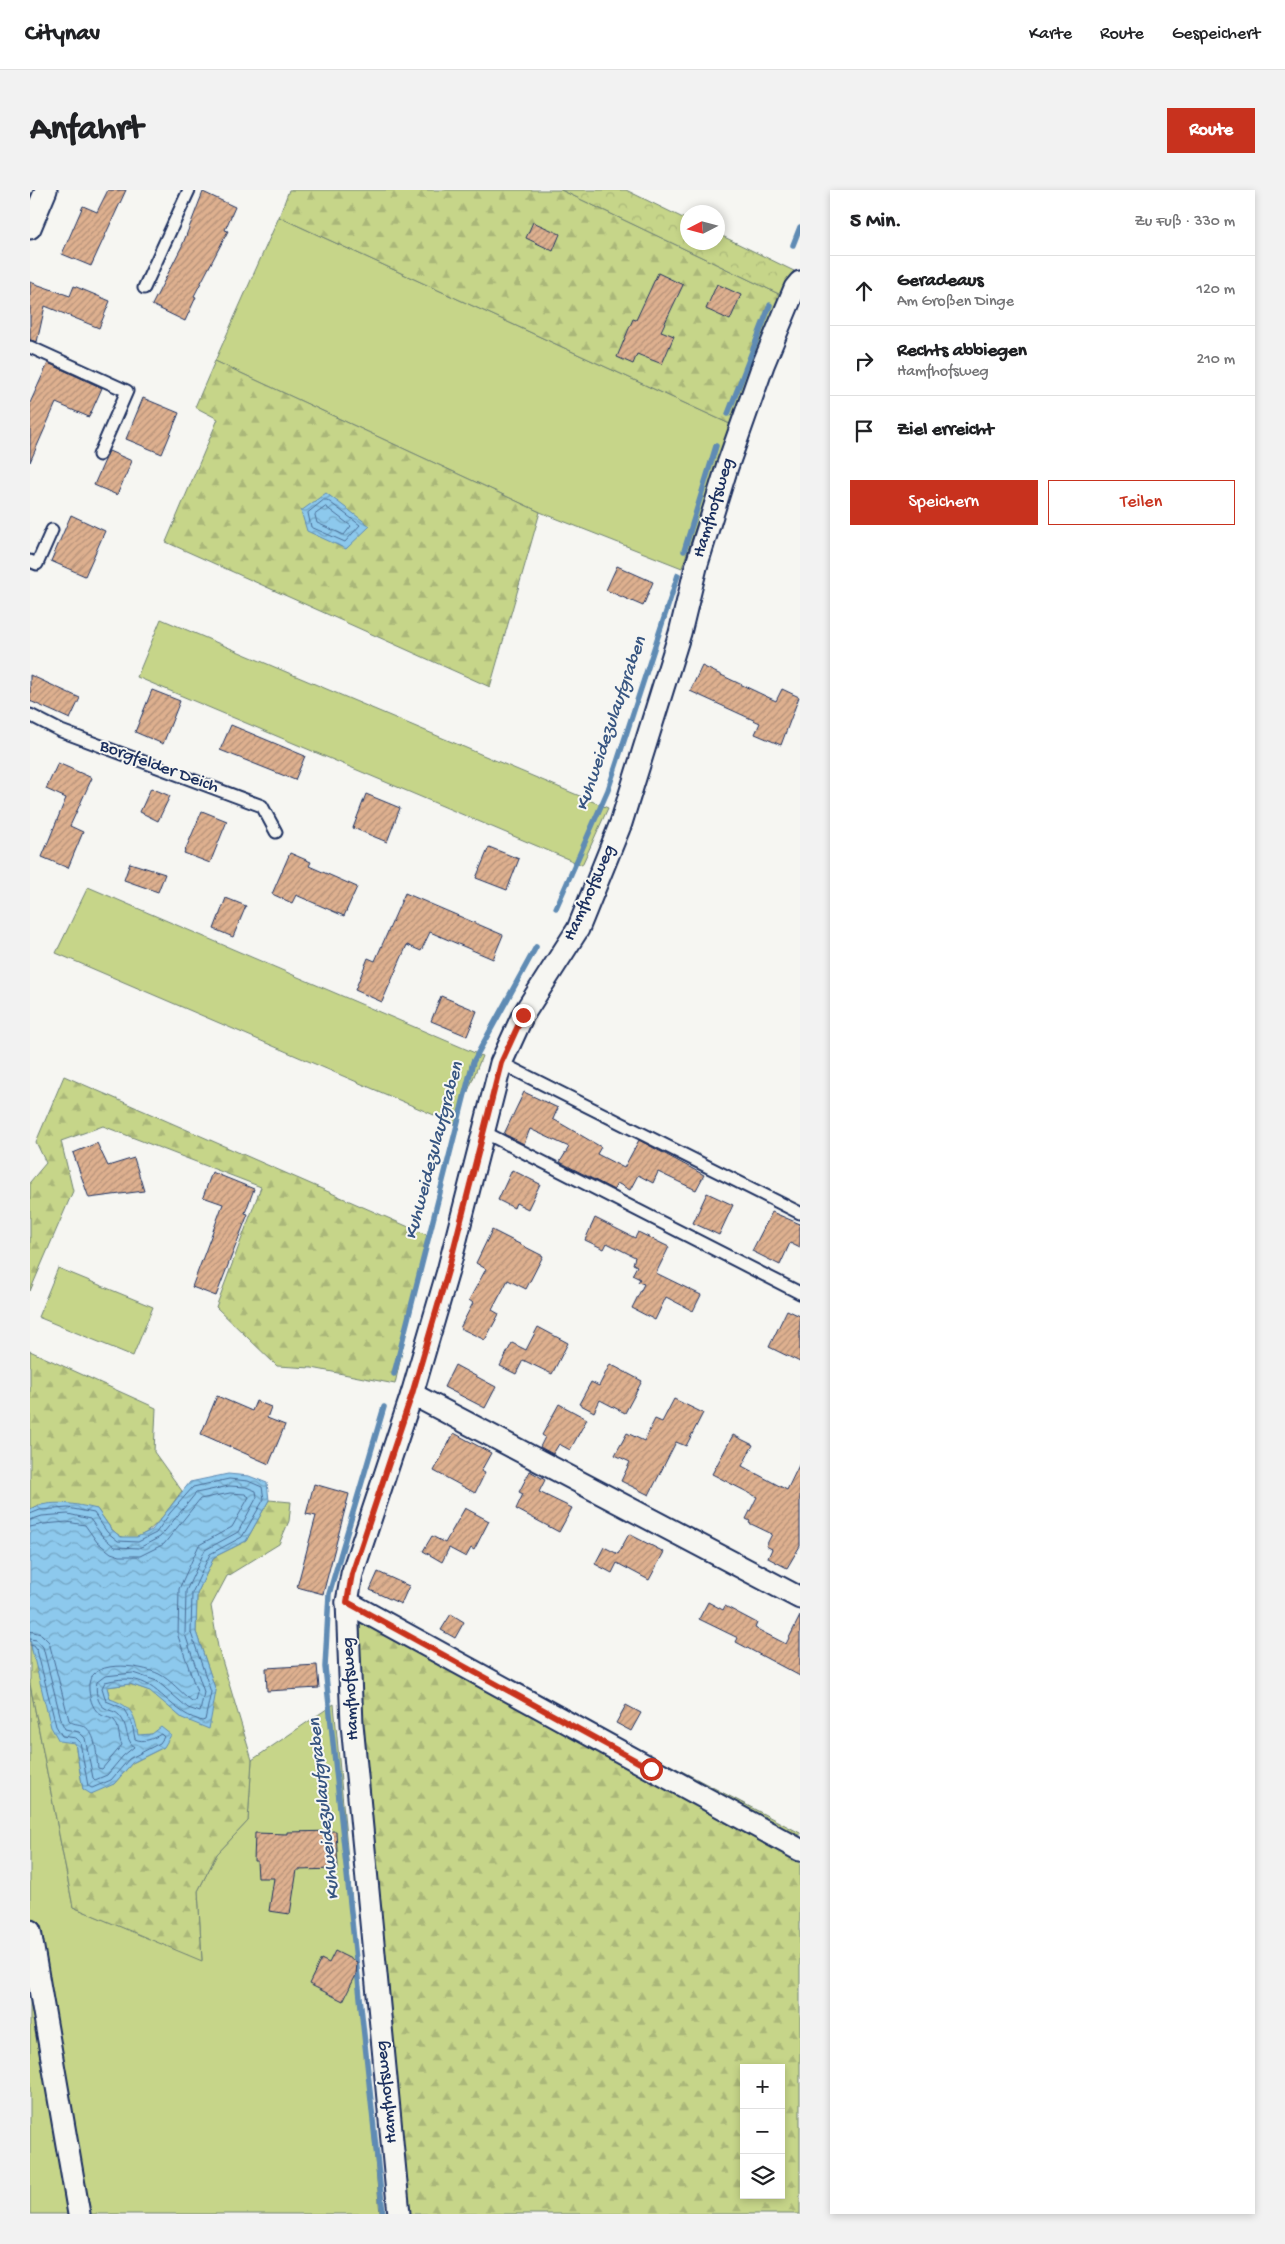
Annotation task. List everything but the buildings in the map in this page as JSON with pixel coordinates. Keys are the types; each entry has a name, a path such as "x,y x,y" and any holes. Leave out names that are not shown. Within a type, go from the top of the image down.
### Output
{"street":[{"path":"30,228 46,190"},
{"name":"Hamfhofsweg","path":"399,2214 352,1724 347,1602 352,1574 412,1394 448,1271 482,1131 501,1063 523,1015 578,929 621,823 680,632 696,567 726,467 763,365 795,288 800,282"},
{"path":"412,1394 800,1598"},
{"path":"347,1602 800,1850"},
{"path":"30,1931 79,2214"}],"lane":[{"path":"144,288 189,190"},
{"path":"30,347 127,391 100,455"},
{"path":"30,561 37,564 52,530"},
{"name":"Borgfelder Deich","path":"30,715 61,731 262,806 276,832"},
{"path":"501,1063 800,1212"},
{"path":"482,1131 800,1292"}],"green space":[{"path":"289,190 561,190 680,247 680,250 687,250 781,295 730,424 279,217"},
{"path":"561,190 626,190 680,217 680,247"},
{"path":"279,217 730,424 682,568 540,512 215,361"},
{"path":"725,237 794,271 781,295 687,250 725,250"},
{"path":"215,361 540,512 490,687 166,542 218,419 195,407"},
{"path":"161,619 608,808 582,865 137,677"},
{"path":"88,887 482,1056 455,1124 56,953"},
{"path":"64,1076 427,1235 395,1384 312,1368 277,1366 216,1307 261,1187 103,1126 61,1141 73,1191 30,1291 30,1182 46,1163 36,1142"},
{"path":"58,1268 153,1307 133,1356 38,1317"},
{"path":"30,1351 156,1408 154,1452 182,1491 163,1516 147,1532 138,1537 120,1536 110,1527 97,1509 38,1505 30,1509"},
{"path":"269,1500 291,1502 289,1521 279,1544 227,1576 211,1606 218,1647 252,1760 248,1821 217,1854 198,1891 202,1961 73,1907 30,1684 30,1638 32,1650 75,1743 83,1789 114,1784 132,1763 164,1747 152,1734 138,1736 110,1699 107,1687 130,1684 151,1691 182,1718 216,1691 196,1632 197,1594 214,1557 246,1541"},
{"path":"360,1603 800,1833 800,2214 410,2214 361,1718"},
{"path":"30,1684 73,1907 202,1960 198,1891 217,1854 248,1821 252,1760 334,1704 380,2214 30,2214"}],"water":[{"path":"326,493 370,526 346,549 307,531 301,511"},
{"path":"228,1474 249,1476 267,1483 269,1500 246,1541 214,1557 197,1594 196,1632 216,1691 209,1729 182,1718 150,1691 130,1684 107,1687 110,1699 123,1705 131,1712 138,1735 152,1734 161,1727 171,1735 164,1747 132,1763 114,1784 91,1794 83,1789 75,1743 59,1741 51,1727 32,1650 30,1638 30,1509 55,1503 97,1509 111,1529 121,1537 137,1537 152,1530 190,1482"}],"waterway":[{"name":"Kuhweidezulaufgraben","path":"793,245 800,227"},
{"name":"Kuhweidezulaufgraben","path":"728,414 770,305"},
{"name":"Kuhweidezulaufgraben","path":"684,551 716,446"},
{"name":"Kuhweidezulaufgraben","path":"556,908 608,790 678,575"},
{"name":"Kuhweidezulaufgraben","path":"394,1374 473,1062 536,947"},
{"name":"Kuhweidezulaufgraben","path":"383,2214 325,1667 329,1594 384,1407"}],"route":[{"path":"523,1015 501,1063 482,1131 448,1271 390,1464 352,1574 347,1602 651,1769"}]}
